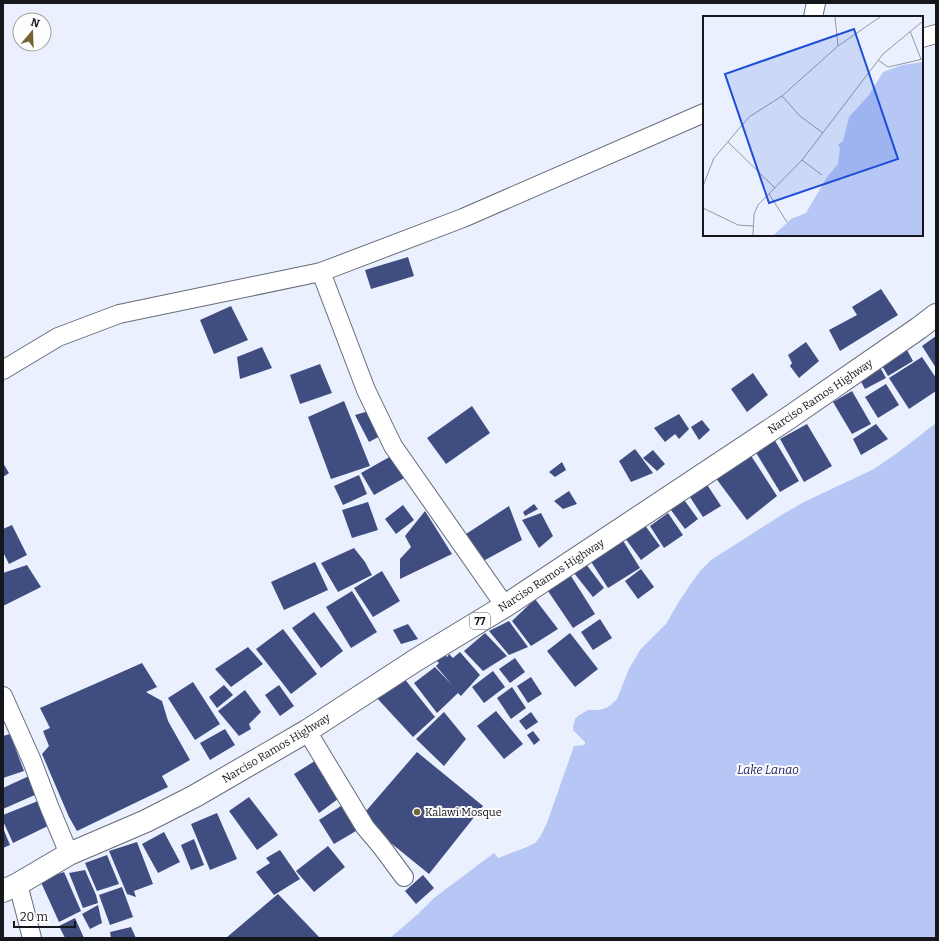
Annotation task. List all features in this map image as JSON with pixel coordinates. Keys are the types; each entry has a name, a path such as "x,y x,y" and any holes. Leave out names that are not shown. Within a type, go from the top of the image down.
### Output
{"highway":[{"name":"Narciso Ramos Highway","path":"11,888 69,854 146,821 196,796 307,731 416,660 506,606 790,417 936,315"}],"street":[{"path":"813,16 816,3"},
{"path":"923,38 936,34"},
{"path":"3,370 58,337 119,314 321,272 463,218 703,113"},
{"path":"321,272 366,390 393,446 506,606"},
{"path":"3,696 32,761 48,806 69,854"},
{"path":"307,731 365,827 404,877"},
{"path":"11,888 32,938"}],"water":[{"name":"Lake Lanao","path":"936,423 936,938 390,938 434,898 494,853 498,858 535,843 540,837 547,823 574,746 585,744 585,742 573,730 575,719 588,710 599,710 606,708 617,699 629,669 640,650 666,624 692,582 711,560 804,502 874,469"}],"building":[{"path":"408,257 414,276 371,289 365,270"},
{"path":"881,289 898,315 840,351 829,330 857,315 852,307"},
{"path":"231,306 248,340 214,354 200,320"},
{"path":"936,336 936,368 922,346"},
{"path":"806,342 819,361 799,378 790,366 792,363 788,355"},
{"path":"262,347 272,368 240,379 237,357"},
{"path":"907,350 913,361 888,376 881,364"},
{"path":"922,357 936,378 936,391 909,409 889,378"},
{"path":"320,364 332,393 300,404 290,375"},
{"path":"881,369 886,378 865,389 860,380"},
{"path":"753,373 768,395 747,412 731,389"},
{"path":"886,384 899,405 878,418 865,397"},
{"path":"852,391 871,424 852,434 833,402"},
{"path":"344,401 370,466 331,479 308,417"},
{"path":"472,406 490,433 446,464 427,438"},
{"path":"369,411 382,435 369,442 355,415"},
{"path":"679,414 689,429 679,439 675,434 665,442 654,428"},
{"path":"702,420 710,430 699,440 691,427"},
{"path":"807,424 832,466 804,482 780,439"},
{"path":"876,424 888,439 861,455 853,439"},
{"path":"774,439 799,481 780,492 755,451"},
{"path":"635,449 653,473 631,482 619,461"},
{"path":"653,450 665,464 657,471 643,458"},
{"path":"750,454 777,496 747,520 715,477"},
{"path":"393,455 406,477 374,495 361,473"},
{"path":"562,462 566,470 555,477 549,472"},
{"path":"3,463 9,473 3,477"},
{"path":"359,475 367,494 343,505 334,486"},
{"path":"706,483 721,506 703,517 688,494"},
{"path":"569,491 577,504 563,509 554,501"},
{"path":"682,497 698,519 685,529 668,506"},
{"path":"368,502 378,530 352,538 342,510"},
{"path":"534,504 538,509 525,516 523,512"},
{"path":"403,505 414,520 396,534 385,519"},
{"path":"509,506 522,540 474,566 466,534"},
{"path":"425,511 452,554 400,579 400,559 411,547 405,536"},
{"path":"541,513 553,536 539,548 522,520"},
{"path":"668,513 683,535 664,548 650,526"},
{"path":"644,524 660,546 641,560 625,538"},
{"path":"12,525 27,555 9,564 3,552 3,529"},
{"path":"622,539 640,568 608,588 590,560"},
{"path":"354,548 365,562 372,575 338,592 321,563"},
{"path":"315,562 328,590 284,610 271,582"},
{"path":"586,564 604,588 593,597 574,573"},
{"path":"27,565 41,587 3,606 3,573"},
{"path":"641,569 654,587 638,599 625,581"},
{"path":"382,571 400,601 373,617 354,588"},
{"path":"571,576 595,614 573,628 548,591"},
{"path":"352,591 377,632 351,648 326,607"},
{"path":"535,599 558,629 531,646 512,621"},
{"path":"314,612 343,651 321,668 292,628"},
{"path":"600,619 612,638 593,650 581,632"},
{"path":"509,621 528,647 509,655 489,631"},
{"path":"408,624 418,639 401,644 393,630"},
{"path":"283,629 317,674 291,694 256,649"},
{"path":"485,633 507,656 483,671 464,651"},
{"path":"570,633 598,669 575,687 547,651"},
{"path":"248,647 263,664 231,687 215,669"},
{"path":"440,650 447,657 449,654 453,658 460,652 480,675 461,696 458,693 437,713 414,683 435,667 452,685 436,666 439,663 433,657"},
{"path":"515,658 525,672 510,683 499,669"},
{"path":"142,663 157,687 146,692 162,701 168,721 190,760 162,776 168,787 77,831 69,817 42,754 49,746 43,731 50,728 40,708"},
{"path":"493,671 505,687 484,703 472,687"},
{"path":"403,677 435,717 413,737 376,697"},
{"path":"531,677 542,694 528,703 517,686"},
{"path":"193,682 220,724 195,740 168,698"},
{"path":"224,685 233,695 217,708 209,697"},
{"path":"279,685 294,706 280,716 265,695"},
{"path":"512,687 526,708 511,719 497,698"},
{"path":"245,690 261,712 249,724 251,729 239,736 218,711"},
{"path":"496,711 523,744 504,759 477,726"},
{"path":"444,712 466,739 444,766 416,739"},
{"path":"531,712 538,722 526,730 519,721"},
{"path":"225,729 235,745 210,760 200,743"},
{"path":"533,731 540,740 534,745 527,735"},
{"path":"10,734 24,771 3,778 3,736"},
{"path":"417,752 483,806 429,874 360,818"},
{"path":"318,759 342,796 319,813 294,774"},
{"path":"29,776 37,794 3,809 3,788"},
{"path":"249,797 278,835 257,850 229,811"},
{"path":"43,799 52,824 13,843 3,821 3,815"},
{"path":"341,806 356,831 334,844 319,820"},
{"path":"217,813 237,859 210,870 191,824"},
{"path":"3,828 10,845 3,848"},
{"path":"164,832 180,862 158,873 142,844"},
{"path":"194,839 204,865 191,870 181,845"},
{"path":"137,842 153,884 134,891 136,897 127,894 109,851"},
{"path":"328,846 345,867 314,892 296,871"},
{"path":"280,850 300,879 274,895 256,872 270,863 266,858"},
{"path":"107,855 119,884 97,891 85,863"},
{"path":"85,870 98,903 83,908 69,873"},
{"path":"64,872 81,911 59,922 40,880"},
{"path":"423,875 434,888 416,904 405,891"},
{"path":"122,887 133,917 110,925 99,895"},
{"path":"278,894 320,938 226,938"},
{"path":"98,905 102,923 90,929 82,914"},
{"path":"75,918 84,938 65,938 59,926"},
{"path":"131,927 136,938 111,938 110,932"}],"place":[{"name":"Kalawi Mosque","path":"417,812"}]}
